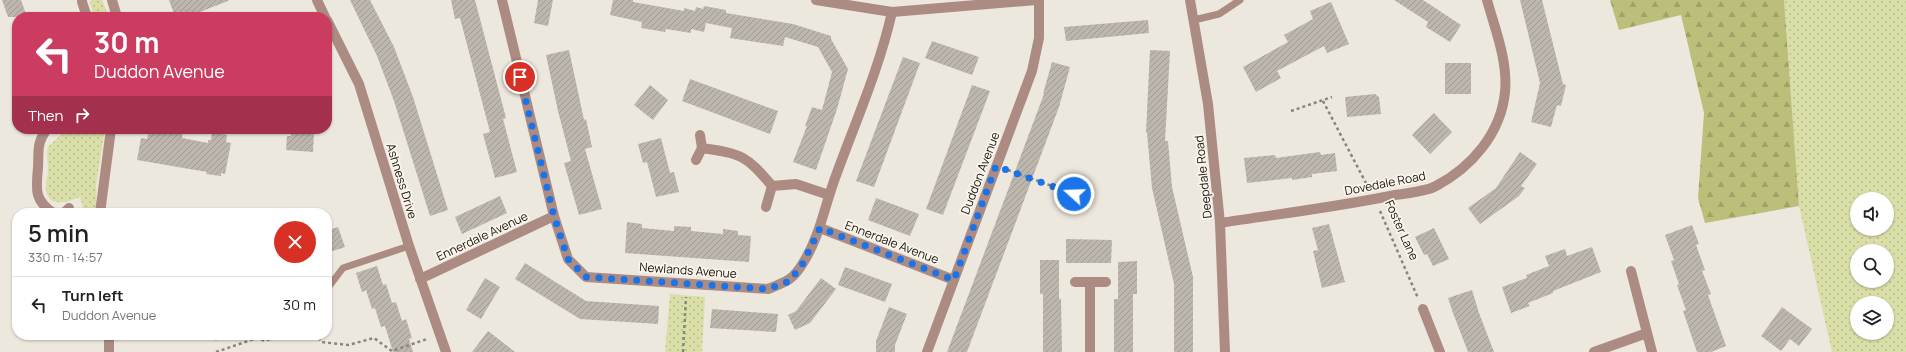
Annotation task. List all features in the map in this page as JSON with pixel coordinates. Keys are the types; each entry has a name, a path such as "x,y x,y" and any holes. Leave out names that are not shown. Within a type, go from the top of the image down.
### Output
{"street":[{"path":"82,0 85,12"},
{"path":"112,0 116,12"},
{"path":"317,0 323,12"},
{"name":"Newlands Avenue","path":"502,0 554,216 568,259 586,277 768,289 790,281 803,263 820,228 829,195 885,44 892,12"},
{"path":"816,0 892,12 1036,0"},
{"name":"Duddon Avenue","path":"928,352 1032,71 1039,38 1039,0"},
{"name":"Deepdale Road","path":"1190,0 1208,104 1220,223 1225,352"},
{"name":"Dovedale Road","path":"1220,223 1374,199 1435,187 1463,168 1486,144 1499,118 1505,92 1504,62 1487,0"},
{"name":"Ashness Drive","path":"332,30 359,84 409,246 446,352"},
{"path":"43,134 38,146 36,184 40,201 48,208"},
{"path":"101,208 110,134"},
{"path":"696,160 702,148 700,135"},
{"path":"702,148 741,155 755,165 772,186"},
{"path":"772,186 796,184 829,195"},
{"path":"766,207 772,186"},
{"name":"Ennerdale Avenue","path":"420,279 554,216"},
{"name":"Ennerdale Avenue","path":"820,228 954,280"},
{"path":"1631,271 1652,352"},
{"path":"1075,282 1106,282"},
{"path":"1090,282 1090,352"},
{"path":"1423,309 1440,352"},
{"path":"1594,352 1647,333"},
{"path":"109,340 109,352"}],"lane":[{"path":"1194,20 1218,14 1240,0"},
{"path":"332,282 343,268 409,246"}],"path":[{"path":"1292,111 1332,97"},
{"name":"Foster Lane","path":"1323,101 1374,199 1423,309"},
{"path":"996,166 1074,194"},
{"path":"683,352 687,284"},
{"path":"320,340 321,342 348,345 374,338 392,351 440,335"},
{"path":"216,352 251,340"}],"green space":[{"path":"91,0 102,0 107,12 93,12 90,3"},
{"path":"1610,0 1784,0 1799,206 1705,223 1698,198 1704,113 1681,15 1619,30"},
{"path":"1784,0 1906,0 1906,352 1832,352 1799,206"},
{"path":"62,134 104,134 96,186 97,208 82,208 83,207 80,197 64,202 50,199 47,195 46,188 48,172 48,147"},
{"path":"670,294 705,297 702,352 665,352"}],"building":[{"path":"2,0 21,0 25,12 12,12 12,17 8,17"},
{"path":"169,0 228,0 200,12 173,12"},
{"path":"350,0 370,0 394,47 413,97 448,210 430,216 394,101 377,56"},
{"path":"451,0 475,0 506,118 503,119 517,172 495,178 483,134 490,132 460,18 455,19"},
{"path":"538,0 553,0 548,26 534,23"},
{"path":"613,0 633,0 633,2 684,11 684,8 695,11 696,7 703,9 704,6 726,10 726,13 793,24 831,36 831,39 848,69 837,109 816,170 793,162 807,126 805,126 812,107 822,110 832,72 818,47 785,37 783,46 730,38 732,28 706,23 704,32 691,29 691,33 666,29 665,32 641,28 642,22 610,15"},
{"path":"1394,0 1423,0 1461,25 1450,42 1426,27 1428,22"},
{"path":"1520,0 1542,0 1563,84 1566,85 1561,106 1557,105 1551,127 1531,122 1540,83"},
{"path":"1331,2 1349,44 1327,53 1324,46 1277,71 1281,78 1256,92 1243,67 1288,42 1284,35 1313,19 1310,11"},
{"path":"1148,20 1149,33 1066,41 1064,27"},
{"path":"932,41 979,57 972,75 925,58"},
{"path":"569,50 584,120 586,119 592,147 585,149 602,209 579,215 564,163 571,161 546,55"},
{"path":"1150,50 1170,51 1165,141 1168,141 1172,187 1193,277 1193,352 1174,352 1174,284 1152,188 1146,132"},
{"path":"903,57 920,63 874,187 856,181"},
{"path":"1052,62 1070,67 1059,107 967,352 947,352 1044,94"},
{"path":"1445,63 1471,63 1471,94 1445,94"},
{"path":"690,79 778,111 770,134 682,101"},
{"path":"650,85 668,100 653,120 634,105"},
{"path":"972,85 990,91 943,215 926,209"},
{"path":"1375,94 1379,97 1381,114 1347,117 1345,97"},
{"path":"1434,113 1452,132 1430,154 1412,135"},
{"path":"148,134 182,134 182,138 208,143 208,140 211,140 212,134 227,135 226,142 231,143 225,174 221,173 221,176 206,174 207,172 137,160 141,138 147,139"},
{"path":"291,134 314,134 313,152 286,150 287,136 291,136"},
{"path":"661,138 670,173 674,172 679,192 656,197 647,162 643,163 638,144"},
{"path":"1320,152 1321,155 1335,153 1337,171 1312,174 1312,177 1292,180 1292,178 1247,183 1244,158 1275,155 1276,158"},
{"path":"1520,152 1537,164 1521,186 1525,188 1519,196 1480,224 1468,208 1496,188"},
{"path":"500,196 507,213 462,234 455,217"},
{"path":"876,198 919,214 910,236 868,220"},
{"path":"627,222 642,224 642,228 674,231 674,226 691,227 691,231 723,234 723,229 738,231 738,235 751,236 749,262 625,253"},
{"path":"1329,224 1345,282 1322,288 1313,251 1318,250 1312,228"},
{"path":"1692,225 1699,244 1696,245 1705,270 1702,271 1711,294 1708,295 1726,346 1711,352 1697,352 1683,311 1686,310 1677,285 1679,284 1671,261 1674,260 1665,235"},
{"path":"338,227 345,247 332,251 332,229"},
{"path":"1434,228 1449,259 1433,266 1427,254 1424,255 1415,237"},
{"path":"1066,239 1112,240 1111,263 1066,263"},
{"path":"1592,247 1601,272 1553,291 1553,293 1528,303 1530,306 1511,313 1502,287 1527,278 1526,275 1549,266 1545,256 1565,249 1567,256"},
{"path":"1040,260 1059,260 1059,299 1061,299 1062,352 1043,352 1043,294 1040,294"},
{"path":"1137,261 1137,294 1133,294 1133,352 1114,352 1114,299 1118,299 1118,262"},
{"path":"525,263 586,301 659,306 658,324 580,319 515,279"},
{"path":"377,266 383,285 386,284 392,303 396,302 402,321 406,319 412,338 409,339 413,352 393,352 385,326 381,327 375,308 372,309 366,290 362,292 356,273"},
{"path":"845,267 892,284 885,302 838,285"},
{"path":"485,278 500,287 481,319 466,310"},
{"path":"821,278 836,289 810,323 795,330 788,315 796,311"},
{"path":"1472,290 1494,352 1468,352 1453,313 1448,298"},
{"path":"889,307 907,314 895,345 895,352 876,352 876,341"},
{"path":"1782,307 1812,329 1799,346 1790,339 1781,351 1761,336"},
{"path":"712,309 778,314 776,332 710,328"},
{"path":"488,331 515,352 472,352"}],"route":[{"path":"520,77 554,216 568,259 586,277 768,289 790,281 803,263 820,228 954,280 996,166 1074,194"}]}
